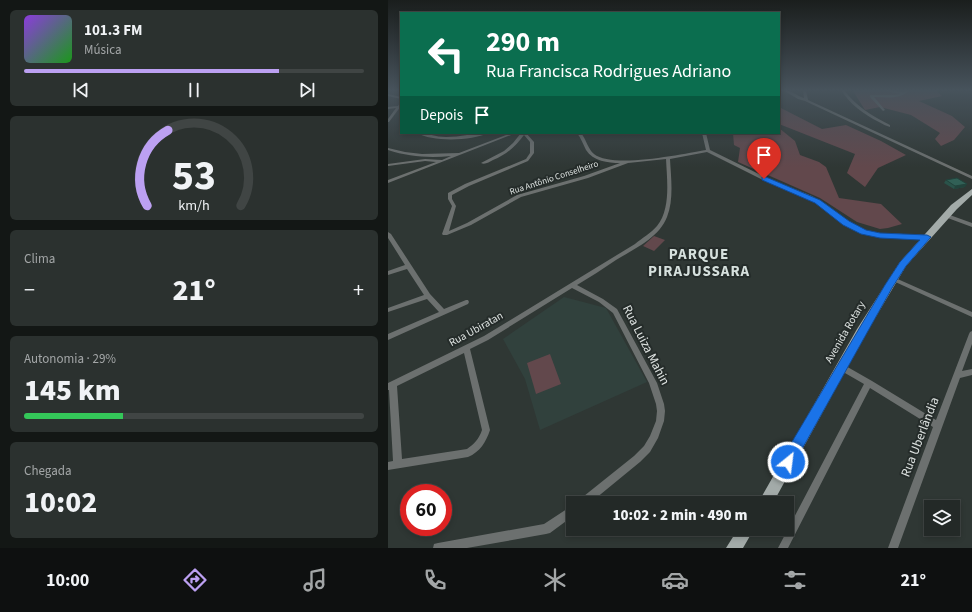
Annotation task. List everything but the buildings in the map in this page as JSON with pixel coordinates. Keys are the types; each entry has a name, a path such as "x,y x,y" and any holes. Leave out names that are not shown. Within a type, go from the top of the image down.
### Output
{"main road":[{"name":"Avenida Rotary","path":"769,496 893,279 903,264 927,237 954,207 972,191"},
{"path":"734,548 742,536"}],"street":[{"path":"839,116 972,178"},
{"path":"869,116 889,126"},
{"path":"422,134 434,138 446,138 478,134"},
{"path":"388,182 444,162 512,134"},
{"path":"483,164 508,151 523,134"},
{"name":"Rua Antônio Conselheiro","path":"525,134 532,142 532,153 527,160 453,192 449,197 454,206 445,234 469,224 519,196 586,177 627,162"},
{"path":"580,134 591,154 596,158 605,160 627,162 668,158 708,151 767,180 810,197 826,206 846,223 864,232 880,235 927,237"},
{"path":"704,134 708,151"},
{"path":"388,149 404,154 444,162"},
{"path":"388,165 465,153"},
{"name":"Rua Ubiratan","path":"391,386 486,338 637,245 660,225 666,212 669,184 668,158"},
{"path":"947,216 972,225"},
{"path":"388,234 428,296 443,312"},
{"path":"388,272 409,266"},
{"path":"893,279 972,315"},
{"name":"Rua Luiza Mahin","path":"572,285 594,298 606,302 615,310 654,383 661,411 654,438 647,449 637,459 591,496"},
{"path":"388,310 428,296"},
{"path":"388,337 466,302"},
{"name":"Rua Uberlândia","path":"893,548 972,334"},
{"path":"388,466 468,453 475,449 484,438 486,430 466,348"},
{"path":"841,368 869,383 938,425"},
{"path":"958,375 972,372"},
{"path":"783,548 869,383"},
{"path":"391,386 398,465"},
{"path":"438,548 546,529 566,515"}],"shaded area":[{"path":"780,116 796,116 822,129 846,125 881,141 906,155 878,168 865,187 847,173 855,154 780,124"},
{"path":"912,116 951,116 965,127 954,140 941,146 935,139 940,133"},
{"path":"780,129 795,141 800,155 819,162 826,167 839,198 881,204 902,224 880,229 857,222 820,198 738,162 740,148 734,145 733,134 780,134"},
{"path":"654,236 665,240 654,251 643,246"},
{"path":"564,297 606,308 647,382 540,430 525,379 503,339"},
{"path":"550,354 561,384 536,394 527,363"}],"district":[{"name":"PARQUE PIRAJUSSARA","path":"699,262"}],"route":[{"path":"764,179 826,206 846,223 858,230 880,235 927,237 903,264 888,287 788,462"}]}
